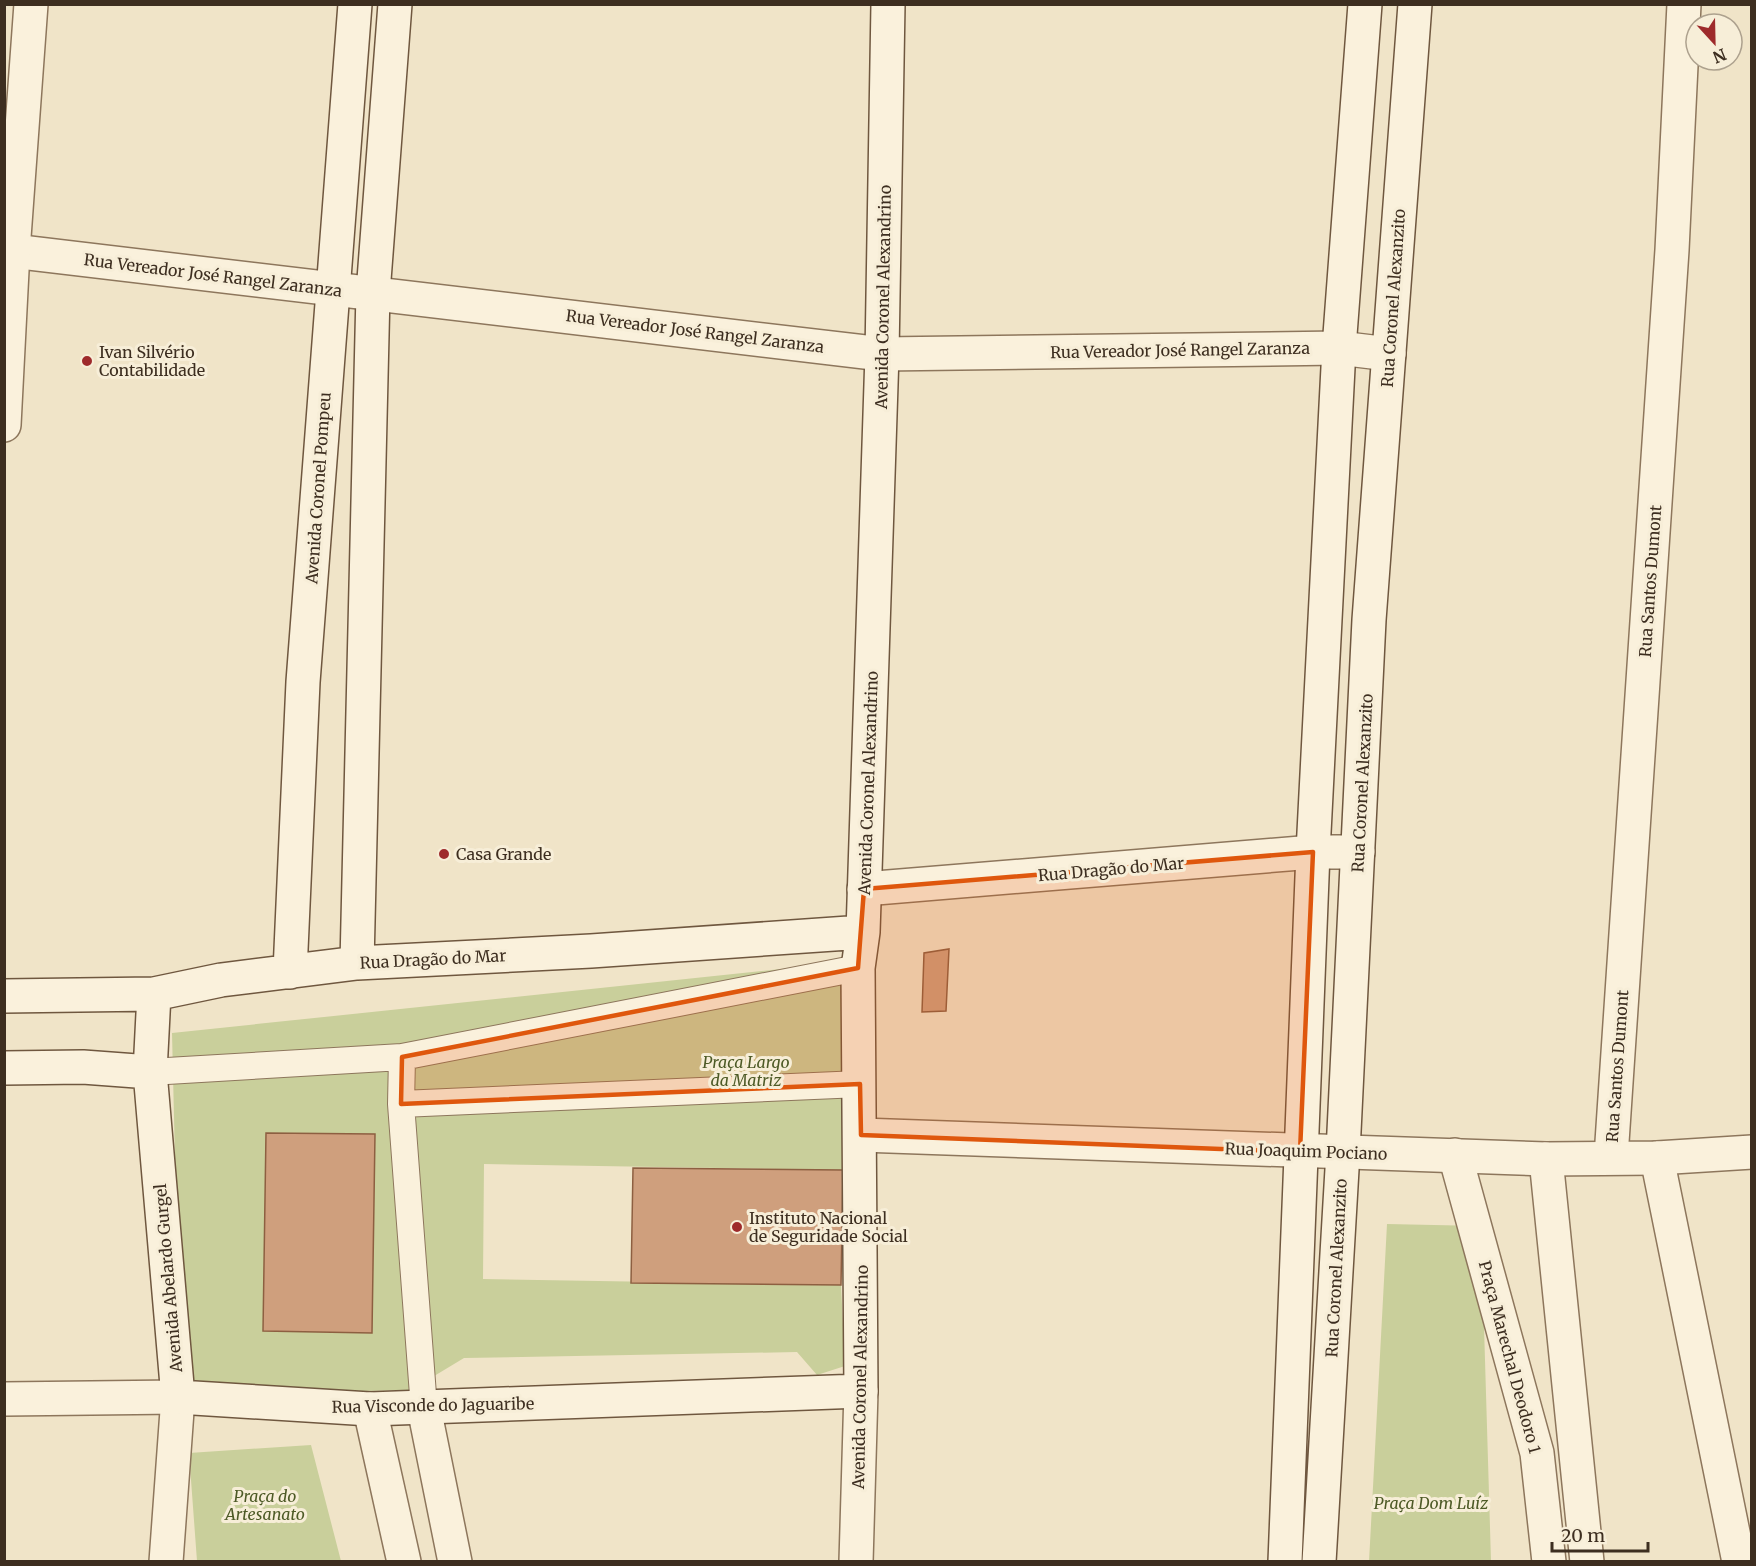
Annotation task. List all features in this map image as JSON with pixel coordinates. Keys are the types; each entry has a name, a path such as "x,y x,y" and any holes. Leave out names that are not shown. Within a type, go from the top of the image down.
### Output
{"main road":[{"path":"4,425 9,251 31,4"},
{"name":"Avenida Coronel Pompeu","path":"290,972 303,682 355,4"},
{"path":"357,963 373,293 395,4"},
{"name":"Avenida Coronel Alexandrino","path":"856,1562 861,1391 861,1135 858,968 863,932 882,354 888,4"},
{"path":"1285,1562 1313,852 1340,348 1365,4"},
{"name":"Rua Coronel Alexanzito","path":"1319,1562 1370,620 1415,4"},
{"name":"Rua Santos Dumont","path":"1611,1157 1672,250 1684,4"},
{"path":"1352,177 1402,183"},
{"name":"Rua Vereador José Rangel Zaranza","path":"9,251 332,291 373,293 882,354 1340,348 1389,354"},
{"name":"Rua Dragão do Mar","path":"864,889 1313,852 1358,852"},
{"name":"Rua Dragão do Mar","path":"4,996 154,994 221,980 357,963 591,951 863,932"},
{"name":"Avenida Abelardo Gurgel","path":"154,994 150,1072 178,1397 166,1562"},
{"path":"4,1068 84,1067 150,1072"},
{"name":"Rua Joaquim Pociano","path":"861,1135 1546,1159 1657,1158 1752,1152"},
{"name":"Praça Marechal Deodoro 1","path":"1455,1155 1537,1453 1549,1562"},
{"path":"1657,1158 1738,1562"},
{"path":"1546,1159 1587,1562"},
{"name":"Rua Visconde do Jaguaribe","path":"4,1399 178,1397 370,1409 861,1391"},
{"path":"424,1408 455,1562"},
{"path":"370,1409 404,1562"},
{"path":"1537,1453 1573,1436"}],"street":[{"path":"150,1072 402,1057 858,968"},
{"path":"402,1057 401,1104 424,1408"},
{"path":"401,1104 860,1084"}],"highlighted area":[{"path":"1313,852 1300,1152 861,1135 860,1084 401,1104 402,1057 858,968 864,889"}],"green space":[{"name":"Praça Largo da Matriz","path":"847,962 843,1170 484,1164 483,1279 841,1285 845,1366 817,1375 797,1352 464,1358 411,1390 211,1394 180,1369 172,1033","holes":["267,1133 375,1134 372,1333 263,1331"]},
{"name":"Praça Dom Luíz","path":"1387,1224 1481,1226 1491,1561 1369,1562"},
{"name":"Praça do Artesanato","path":"311,1445 341,1561 197,1561 189,1453"}],"building":[{"path":"949,949 946,1011 922,1012 924,953"},
{"path":"266,1133 375,1134 372,1333 263,1331"},
{"name":"Instituto Nacional de Seguridade Social","path":"633,1168 843,1170 841,1285 631,1283"}],"place":[{"name":"Ivan Silvério Contabilidade","path":"87,361"},
{"name":"Casa Grande","path":"444,854"},
{"name":"Instituto Nacional de Seguridade Social","path":"737,1227"}]}
